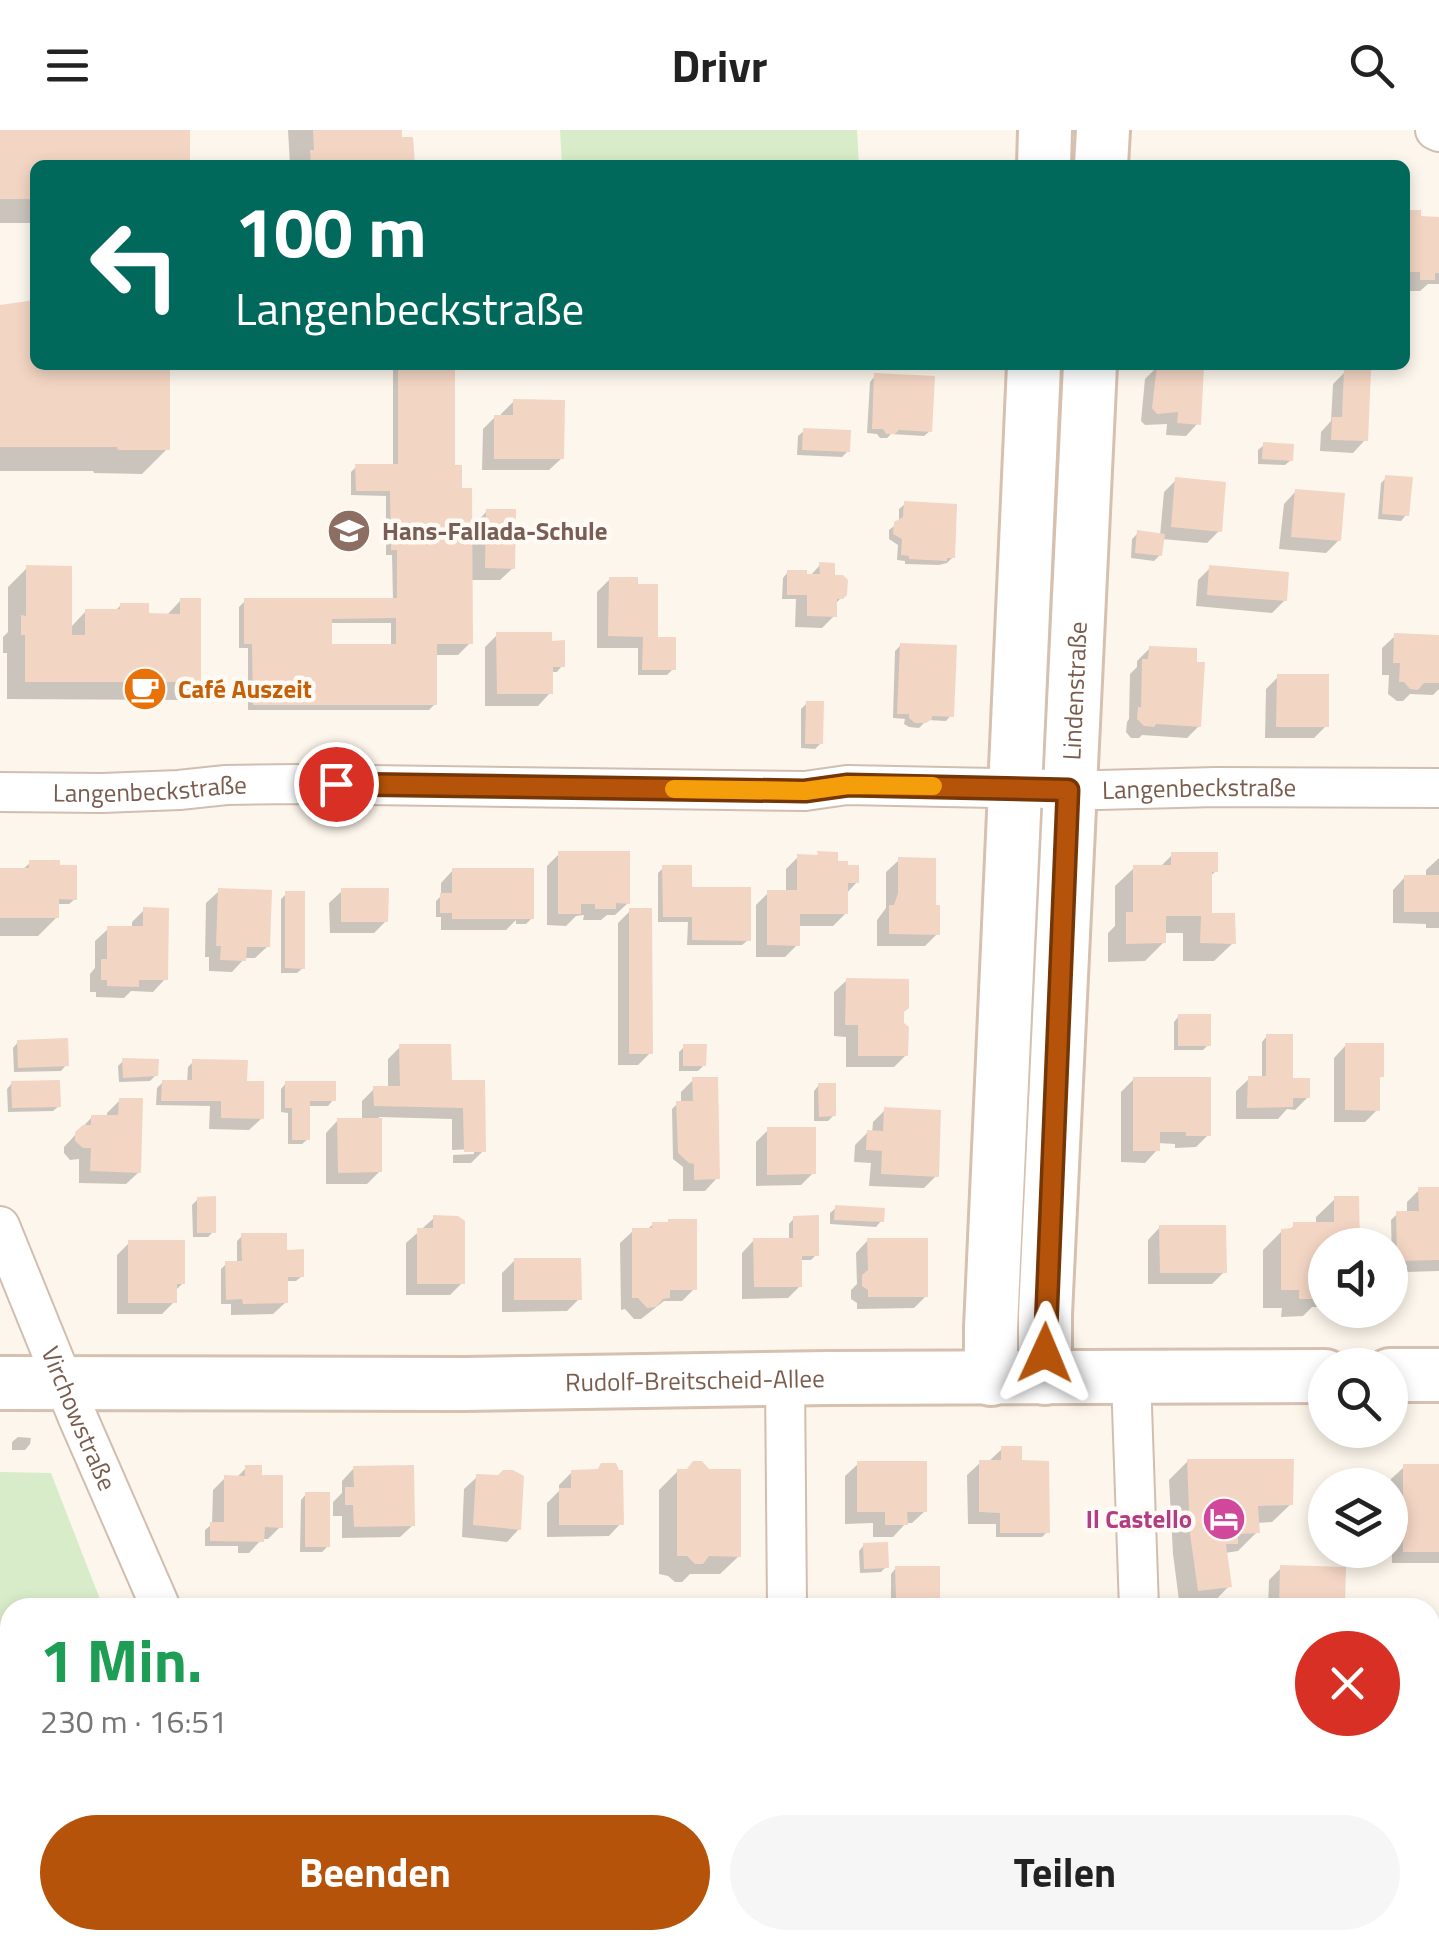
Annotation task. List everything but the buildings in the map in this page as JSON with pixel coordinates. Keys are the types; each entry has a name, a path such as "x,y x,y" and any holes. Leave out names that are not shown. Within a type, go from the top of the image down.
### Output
{"street":[{"path":"1044,160 1046,130"},
{"path":"1101,160 1103,130"},
{"path":"991,1378 1034,370"},
{"name":"Lindenstraße","path":"1045,1378 1068,790 1090,370"},
{"name":"Langenbeckstraße","path":"0,792 102,793 297,784 805,791 848,785 1068,790 1439,788"},
{"name":"Virchowstraße","path":"0,1226 157,1598"},
{"path":"1408,1376 1439,1375"},
{"name":"Rudolf-Breitscheid-Allee","path":"0,1383 464,1384 1308,1376"},
{"path":"1132,1378 1139,1598"},
{"path":"786,1380 787,1598"}],"green space":[{"path":"560,130 857,130 859,160 562,160"},
{"path":"0,1472 51,1473 100,1598 0,1598"}],"slow traffic":[{"path":"674,789 805,791 848,785 933,786"}],"place":[{"name":"Hans-Fallada-Schule","path":"349,531"},
{"name":"Café Auszeit","path":"145,689"},
{"name":"Il Castello","path":"1224,1519"}],"route":[{"path":"336,784 805,791 848,785 1068,790 1045,1353"}]}
